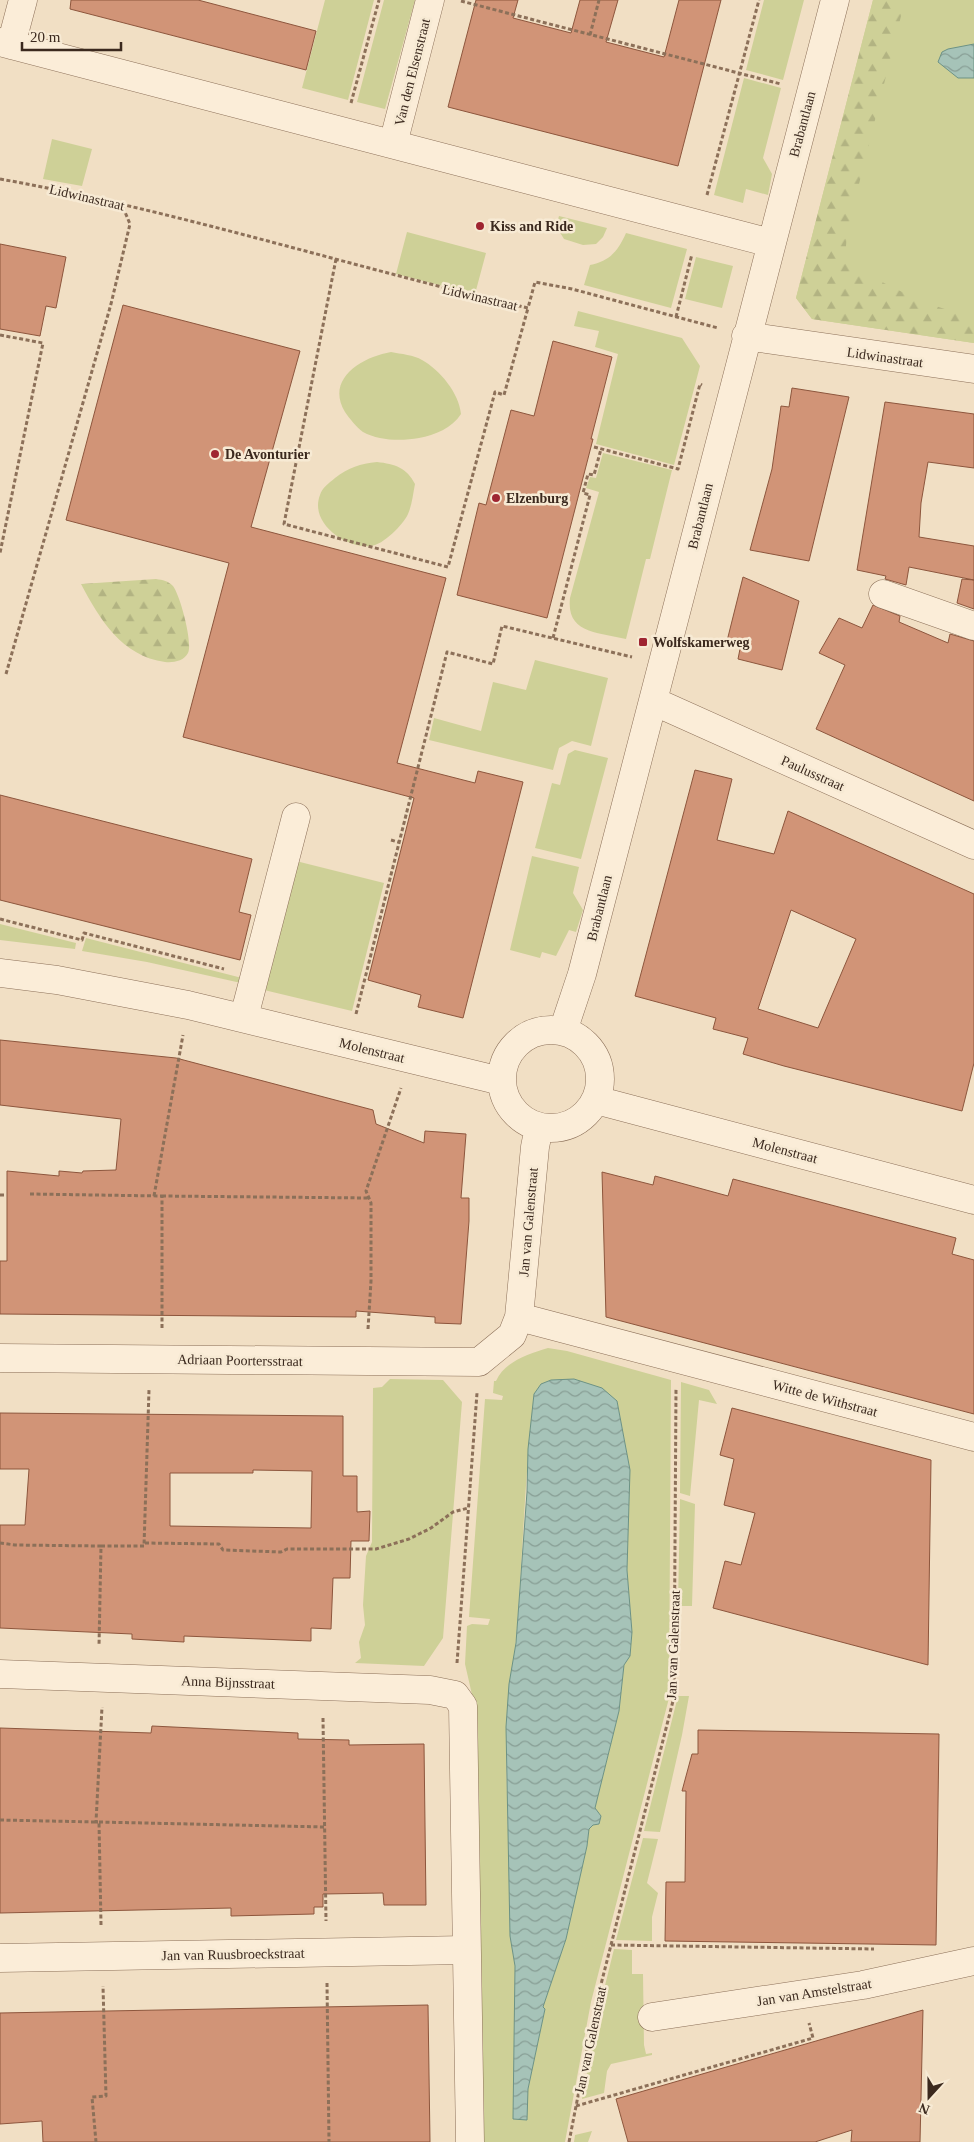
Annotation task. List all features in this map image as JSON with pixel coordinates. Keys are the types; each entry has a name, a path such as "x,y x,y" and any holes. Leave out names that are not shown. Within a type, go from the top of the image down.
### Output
{"street":[{"path":"23,0 6,44 771,243"},
{"name":"Van den Elsenstraat","path":"394,144 430,0"},
{"name":"Brabantlaan","path":"563,1031 582,974 834,0"},
{"name":"Lidwinastraat","path":"746,336 974,369"},
{"path":"883,594 974,626"},
{"name":"Paulusstraat","path":"653,701 974,845"},
{"path":"244,1017 296,817"},
{"name":"Molenstraat","path":"0,973 85,985 244,1017 405,1059 501,1081"},
{"path":"543,1030 563,1031 574,1035 586,1044 595,1056 600,1070 600,1085 596,1100 586,1113 574,1122 560,1127 539,1127 518,1116 508,1105 501,1081 504,1060 513,1046 527,1035 543,1030"},
{"name":"Molenstraat","path":"596,1100 974,1200"},
{"name":"Jan van Galenstraat","path":"479,1362 512,1335 519,1317 535,1147 539,1127"},
{"path":"519,1317 676,1358"},
{"name":"Adriaan Poortersstraat","path":"0,1358 479,1362"},
{"name":"Witte de Withstraat","path":"676,1358 974,1437"},
{"name":"Anna Bijnsstraat","path":"0,1674 430,1690 455,1695"},
{"path":"455,1695 463,1706 470,2142"},
{"name":"Jan van Ruusbroeckstraat","path":"0,1958 466,1950"},
{"name":"Jan van Amstelstraat","path":"652,2017 863,1985 974,1961"}],"path":[{"path":"344,132 379,0"},
{"path":"455,0 810,92"},
{"path":"590,34 599,0"},
{"path":"676,317 759,0"},
{"name":"Lidwinastraat","path":"0,178 122,204 336,259 428,285 528,308 535,282 572,289 746,336"},
{"path":"6,674 111,304 130,224 122,204"},
{"path":"336,259 284,524 448,567 495,392 504,395 528,308"},
{"path":"0,335 43,343 0,553"},
{"path":"594,447 678,469 700,384 732,392"},
{"path":"553,638 590,495 583,493 588,474 594,475 601,449"},
{"path":"349,1044 447,652 493,664 502,626 662,665"},
{"path":"391,840 398,842"},
{"path":"0,918 82,940 84,933 254,977"},
{"path":"154,1196 188,1005"},
{"path":"366,1361 371,1204 366,1192 401,1086 397,1084 405,1059"},
{"path":"30,1194 368,1198"},
{"path":"145,1543 156,1359 162,1196"},
{"name":"Jan van Galenstraat","path":"569,2142 596,2004 674,1697 676,1358"},
{"path":"455,1695 479,1362"},
{"path":"0,1543 15,1545 101,1546 144,1546 145,1543 219,1544 223,1550 281,1552 287,1549 376,1549 409,1539 431,1528 453,1512 468,1508"},
{"path":"96,2142 92,2096 106,2096 97,1822 102,1703 98,1677 101,1546"},
{"path":"322,1686 329,2142"},
{"path":"0,1820 325,1827"},
{"path":"611,1945 882,1949 863,1985"},
{"path":"576,2106 813,2038 801,1994"}],"green space":[{"path":"325,0 374,0 348,100 302,88"},
{"path":"384,0 415,0 385,109 357,102"},
{"path":"764,0 804,0 783,80 746,70"},
{"path":"873,0 974,0 974,343 812,319 796,298"},
{"path":"873,0 905,0 847,232 845,260 907,294 957,313 974,317 974,343 812,319 796,298"},
{"path":"744,78 781,88 763,158 772,174 768,195 746,189 743,203 714,195"},
{"path":"52,139 92,149 82,186 43,179"},
{"path":"559,216 607,228 603,237 596,244 583,245 564,239 556,226"},
{"path":"407,232 486,253 475,294 396,274"},
{"path":"626,233 687,249 671,308 584,285 590,265 608,258 620,245"},
{"path":"696,257 733,266 722,308 685,299"},
{"path":"578,311 682,338 700,366 674,465 596,444 618,354 595,347 599,331 574,326"},
{"path":"391,352 419,358 442,376 457,398 461,414 453,423 431,435 398,440 383,439 369,435 353,423 345,412 340,400 340,389 343,380 358,364"},
{"path":"603,453 672,470 650,559 646,559 626,639 586,629 573,619 570,610 570,598 599,492 586,488 590,477 596,478"},
{"path":"377,462 400,468 408,474 415,484 409,511 397,529 376,545 361,546 341,539 332,532 320,515 318,505 322,490 335,478 345,471 360,465"},
{"path":"156,579 165,581 173,586 185,619 189,640 188,653 184,658 175,662 165,662 150,658 136,652 125,644 114,634 96,611 81,584"},
{"path":"535,660 608,678 591,746 572,741 559,748 553,770 429,740 434,718 481,731 493,682 526,690"},
{"path":"575,750 608,758 581,859 535,848 552,783 560,785 568,754"},
{"path":"532,856 579,867 573,893 583,910 576,932 569,930 556,956 542,952 540,958 510,950"},
{"path":"296,861 384,883 352,1011 264,990"},
{"path":"0,924 76,943 75,949 0,940"},
{"path":"86,938 242,978 241,983 147,962 82,951"},
{"path":"548,1348 567,1351 671,1380 669,1698 591,2002 565,2142 479,2142 473,1699 465,1664 467,1626 472,1624 488,1625 490,1619 469,1617 485,1399 502,1400 503,1396 493,1393 494,1381 511,1363","holes":["534,1394 617,1401 630,1470 627,1570 632,1632 630,1656 624,1665 619,1711 595,1808 601,1816 599,1824 593,1825 589,1829 587,1846 566,1939 543,2007 545,2009 528,2089 526,2120 513,2119 515,1966 510,1936 506,1729 516,1640 526,1481"]},
{"path":"390,1379 443,1380 462,1402 443,1638 424,1666 355,1663 361,1658 359,1642 365,1625 363,1605 366,1556 372,1542 373,1388 382,1387"},
{"path":"681,1382 709,1390 717,1404 699,1400 690,1496 680,1493"},
{"path":"680,1499 695,1504 692,1606 678,1606"},
{"path":"678,1696 689,1696 660,1832 644,1831"},
{"path":"643,1838 658,1839 647,1883 658,1893 652,1917 652,1941 616,1940"},
{"path":"614,1949 632,1950 632,1974 643,1974 644,2045 646,2054 652,2053 652,2055 611,2064 607,2071 604,2093 582,2099 599,2010"},
{"path":"592,2131 588,2142 574,2142 575,2135"}],"water":[{"path":"974,44 974,78 958,78 938,62 942,52 948,49"},
{"path":"574,1379 602,1388 617,1401 630,1470 627,1570 632,1632 630,1656 624,1665 619,1711 595,1808 601,1816 599,1824 593,1825 589,1829 587,1846 566,1939 543,2007 545,2009 528,2089 527,2120 513,2119 515,1966 510,1936 506,1727 509,1684 516,1643 527,1492 528,1449 534,1394 541,1384 551,1380"}],"building":[{"path":"71,0 198,0 316,31 306,70 70,9"},
{"path":"476,0 518,0 513,18 571,33 580,0 618,0 606,42 664,57 679,0 721,0 678,166 448,107"},
{"path":"0,244 66,257 56,308 46,306 40,336 0,329"},
{"path":"123,305 300,351 251,527 446,578 397,763 475,783 478,771 523,782 463,1018 418,1007 421,995 368,980 414,798 183,737 229,563 66,520"},
{"name":"Elzenburg","path":"553,341 612,357 547,618 457,595 479,503 486,505 511,410 534,416"},
{"path":"792,388 849,397 809,561 750,550 772,469 781,406 789,407"},
{"path":"885,402 974,414 974,468 928,462 921,503 919,537 974,546 974,580 909,567 906,585 885,579 886,576 857,570"},
{"path":"743,577 799,601 782,670 738,659 741,644 727,641"},
{"path":"962,579 974,580 974,609 957,603"},
{"path":"873,605 900,616 899,622 948,643 950,634 974,641 974,801 816,729 845,665 819,653 839,618 862,628"},
{"path":"695,770 732,779 717,840 774,854 788,811 974,894 974,1063 962,1111 743,1054 748,1038 713,1029 716,1018 635,996","holes":["791,910 856,939 818,1028 758,1009"]},
{"path":"0,795 252,859 239,912 251,915 240,960 0,900"},
{"path":"0,1040 176,1058 373,1110 376,1124 424,1143 425,1131 466,1134 461,1198 469,1198 469,1221 461,1324 435,1323 435,1317 356,1311 356,1317 0,1314 0,1261 7,1261 7,1171 59,1176 59,1171 82,1173 83,1171 116,1170 121,1119 0,1105"},
{"path":"602,1172 653,1185 655,1176 728,1196 733,1179 956,1238 952,1254 974,1260 974,1414 606,1317"},
{"path":"732,1408 931,1460 928,1665 713,1608 725,1561 741,1565 755,1513 724,1505 734,1459 720,1455"},
{"path":"0,1413 343,1416 343,1476 357,1476 357,1512 370,1511 369,1541 351,1541 350,1578 333,1578 331,1629 311,1628 311,1641 184,1636 184,1642 132,1639 132,1634 0,1628 0,1525 25,1525 29,1469 0,1469","holes":["253,1470 312,1471 311,1528 170,1526 170,1473 253,1473"]},
{"path":"152,1726 298,1733 298,1739 349,1740 349,1745 424,1744 426,1905 384,1905 383,1893 323,1894 323,1907 314,1907 314,1914 231,1916 231,1908 0,1913 0,1728 151,1733"},
{"path":"698,1730 939,1734 936,1945 665,1941 666,1882 685,1882 686,1791 682,1791 692,1754 698,1754"},
{"path":"428,2005 430,2142 43,2142 42,2121 0,2124 0,2013"},
{"path":"923,2010 920,2142 851,2142 852,2130 815,2142 628,2142 616,2099"}],"place":[{"name":"Kiss and Ride","path":"480,226"},
{"name":"De Avonturier","path":"215,454"},
{"name":"Elzenburg","path":"496,498"},
{"name":"Wolfskamerweg","path":"643,642"}]}
